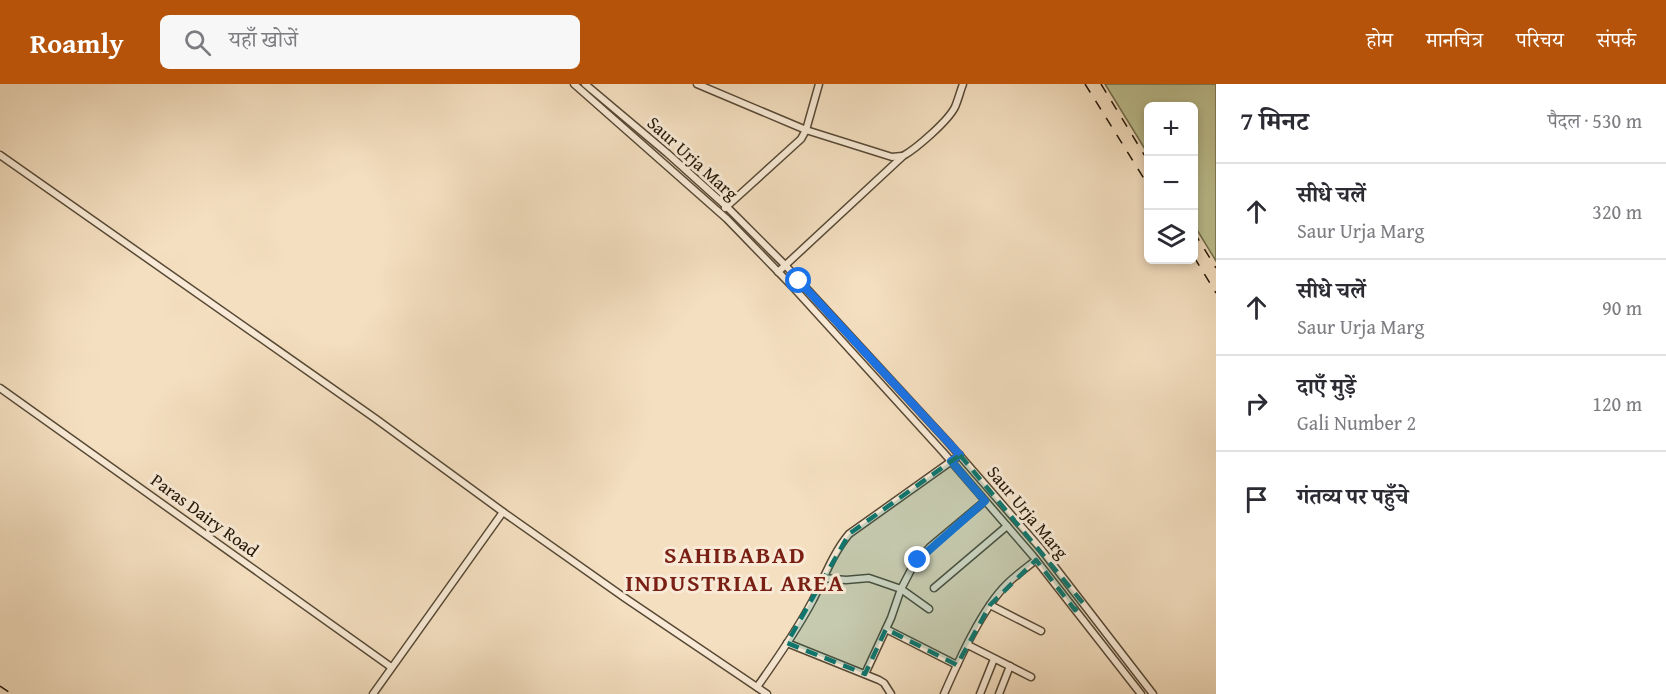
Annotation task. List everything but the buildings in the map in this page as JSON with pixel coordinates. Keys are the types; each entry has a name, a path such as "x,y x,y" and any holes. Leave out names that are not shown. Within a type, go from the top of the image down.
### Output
{"street":[{"name":"Saur Urja Marg","path":"574,84 720,213 778,272 951,461 1007,526 1141,694"},
{"name":"Saur Urja Marg","path":"585,84 727,207 785,265 960,455 1041,549 1153,694"},
{"path":"698,84 807,129 892,157 903,156"},
{"path":"720,213 801,139 807,129 819,84"},
{"path":"778,272 950,114 963,84"},
{"path":"0,155 385,425 625,598 767,694"},
{"name":"Paras Dairy Road","path":"0,388 391,667"},
{"path":"757,687 812,602 840,546 849,534 960,455"},
{"path":"865,674 901,589 918,560 985,501"},
{"path":"373,694 503,512"},
{"path":"934,588 1007,526"},
{"path":"944,694 990,605 1006,585 1036,560"},
{"path":"823,578 846,580 869,578 901,589 929,609"},
{"path":"1075,610 1083,603"},
{"path":"990,605 1041,632"},
{"path":"886,629 957,665"},
{"path":"787,643 879,680 884,683 891,694"},
{"path":"968,645 1031,677"},
{"path":"980,694 994,659"},
{"path":"999,694 1010,666"}],"highlighted area":[{"path":"960,455 1083,603 1075,610 1036,560 990,605 957,665 886,629 865,674 787,643 849,534"}],"green space":[{"path":"1105,84 1216,84 1216,261 1198,232 1198,102 1144,102 1144,147"}],"railway":[{"path":"1085,84 1144,179"},
{"path":"1101,84 1145,156"},
{"path":"1198,239 1216,268"},
{"path":"1198,264 1216,293"},
{"path":"0,686 12,694"}],"district":[{"name":"SAHIBABAD INDUSTRIAL AREA","path":"735,568"}],"route":[{"path":"799,281 960,455 951,461 985,501 918,560"}]}
